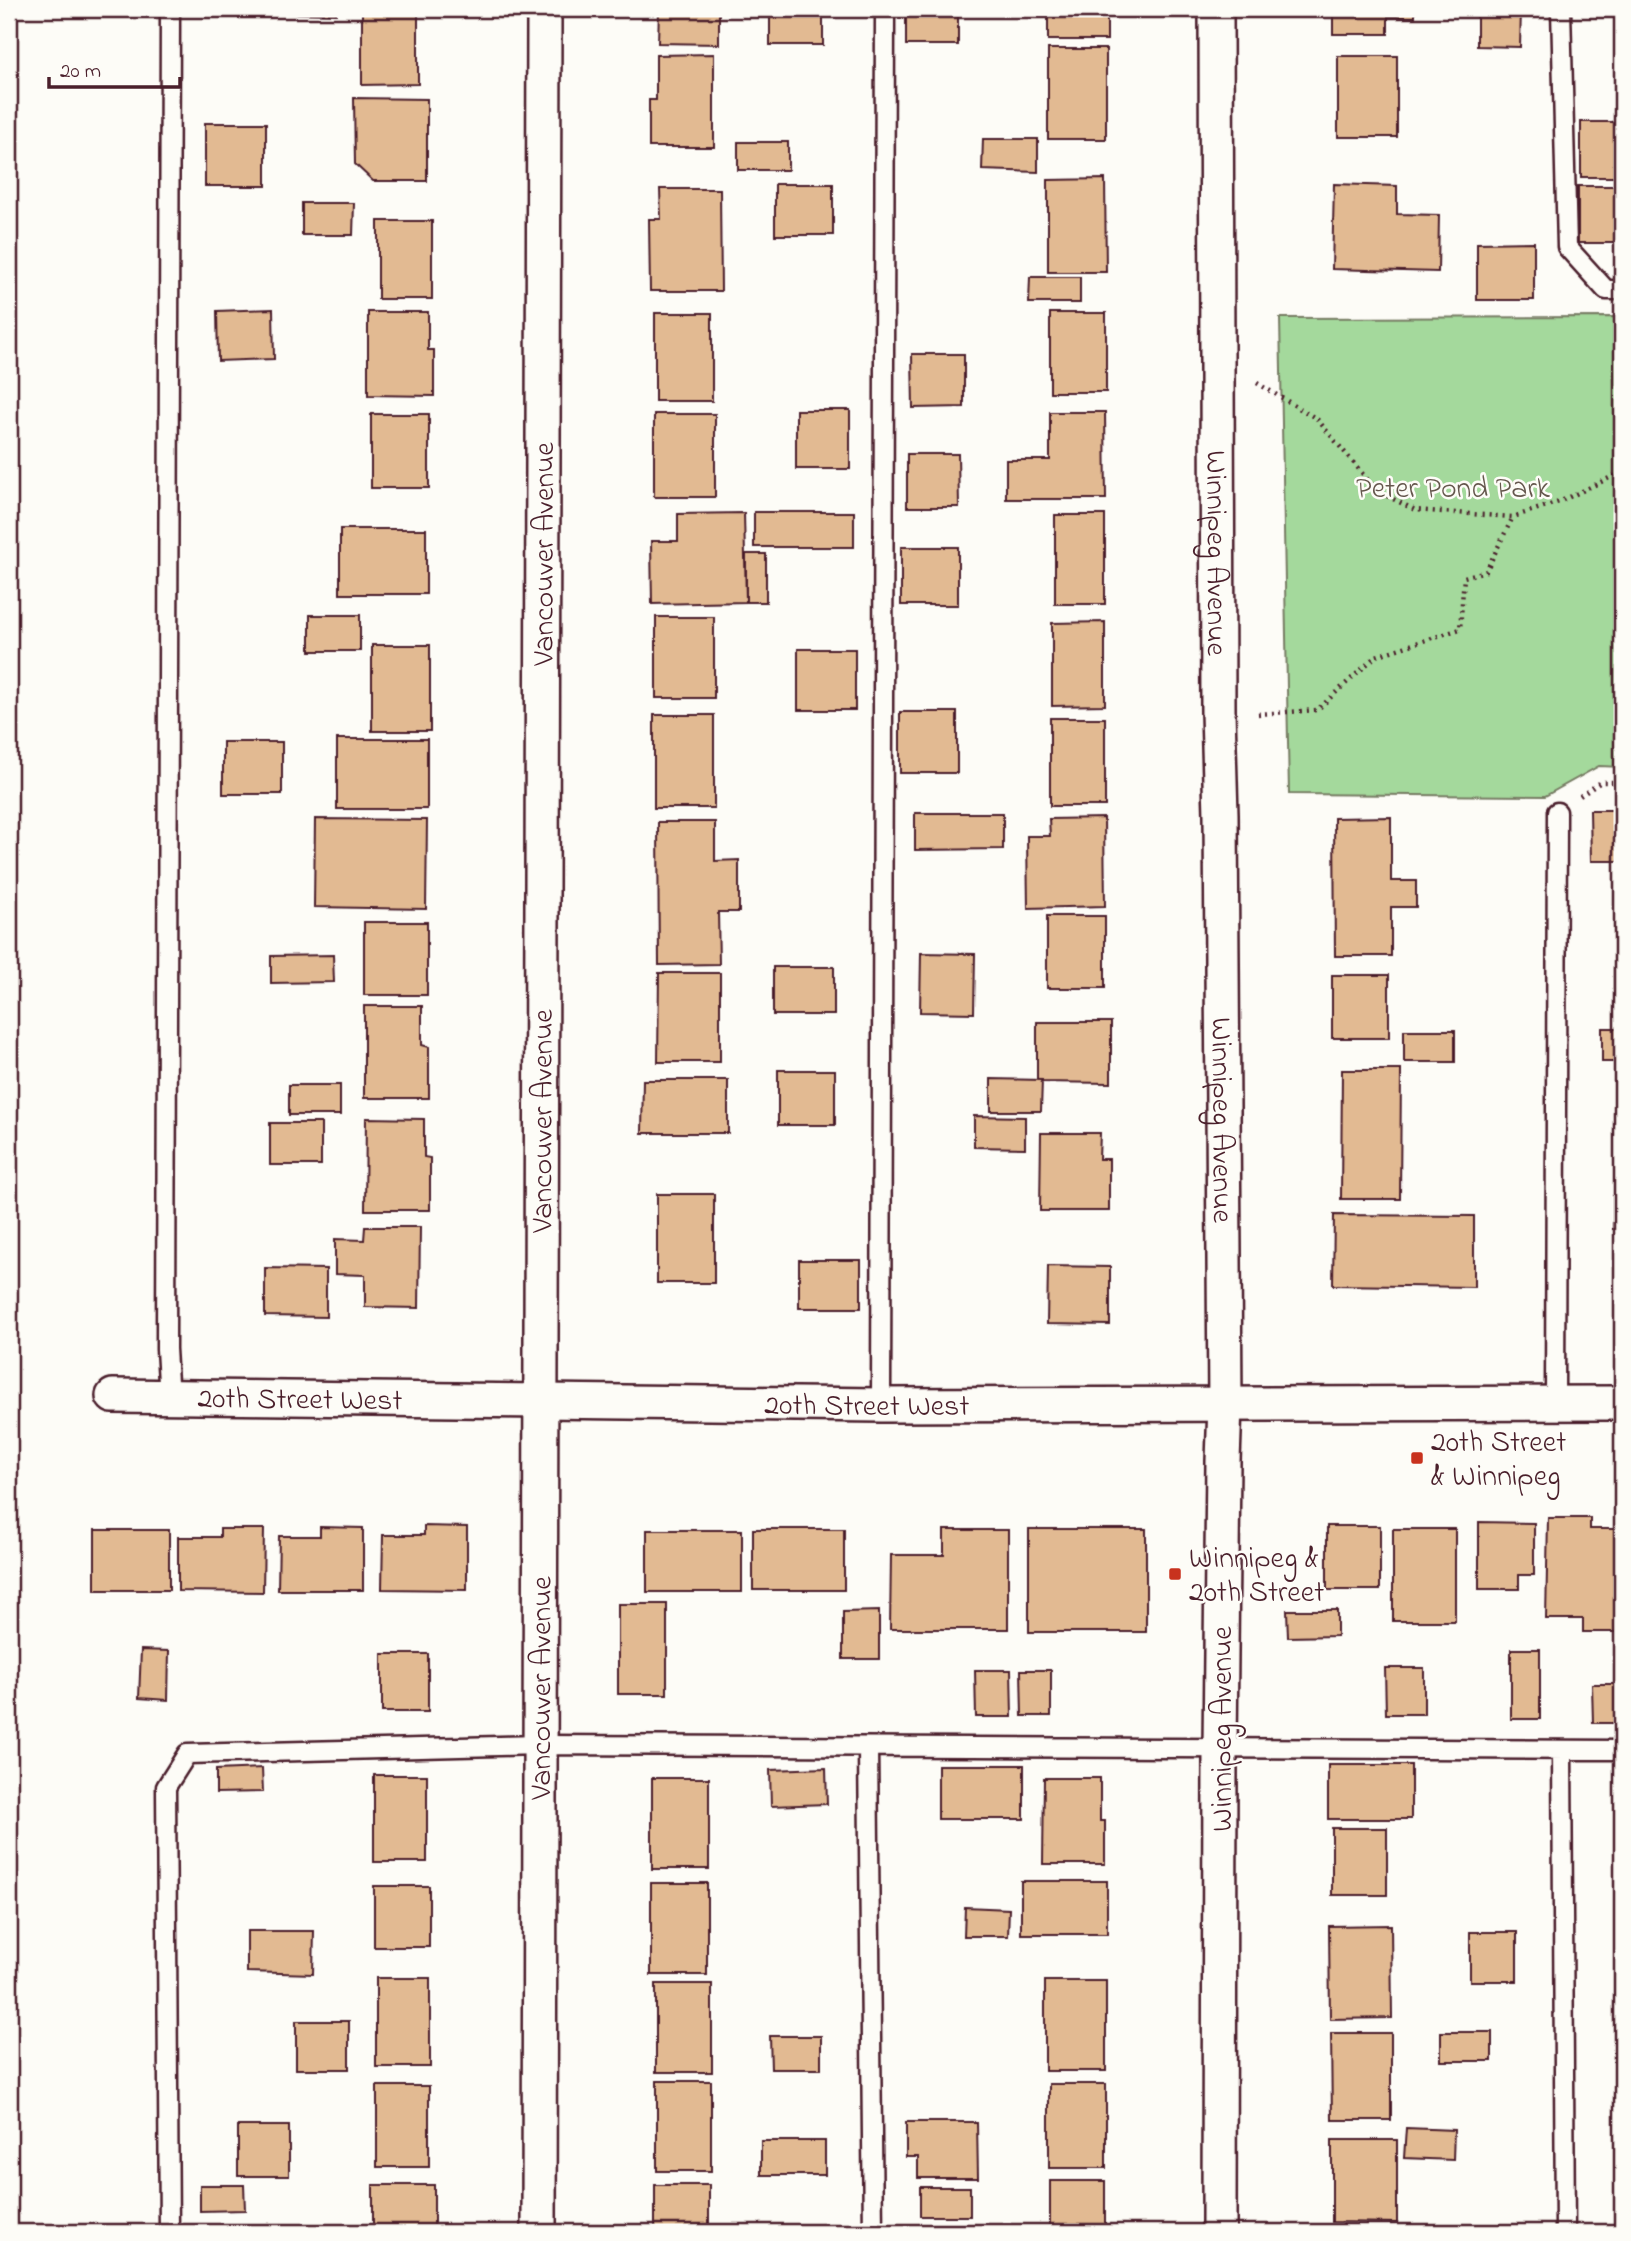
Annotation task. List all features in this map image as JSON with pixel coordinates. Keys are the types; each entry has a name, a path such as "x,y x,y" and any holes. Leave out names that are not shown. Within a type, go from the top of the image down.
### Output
{"street":[{"name":"Vancouver Avenue","path":"539,2232 544,9"},
{"name":"Winnipeg Avenue","path":"1216,9 1218,712 1225,1405 1220,1748 1219,2232"},
{"name":"20th Street West","path":"113,1396 169,1399 881,1405 1622,1402"}],"lane":[{"path":"169,1399 166,1335 170,9"},
{"path":"881,1405 885,9"},
{"path":"1561,9 1567,247 1606,290 1622,290"},
{"path":"1555,1403 1557,812"},
{"path":"169,2232 166,1787 187,1754 540,1745 1622,1750"},
{"path":"868,1748 873,2232"},
{"path":"1562,1750 1565,2232"}],"path":[{"path":"1259,383 1317,419 1377,491 1415,510 1513,517 1559,502 1622,471"},
{"path":"1260,714 1317,709 1376,656 1460,629 1464,576 1486,571 1513,517"},
{"path":"1557,812 1601,782 1622,782"}],"green space":[{"name":"Peter Pond Park","path":"1622,317 1622,767 1599,766 1545,796 1289,794 1280,318"}],"building":[{"path":"285,9 336,9 336,14 285,13"},
{"path":"362,9 418,9 418,84 362,85"},
{"path":"659,9 719,9 719,44 658,43"},
{"path":"770,9 823,9 823,45 770,45"},
{"path":"906,9 958,9 958,45 906,45"},
{"path":"1048,9 1107,9 1107,40 1048,40"},
{"path":"1333,9 1415,9 1415,17 1388,17 1388,34 1333,34"},
{"path":"1477,9 1521,9 1520,47 1477,46"},
{"path":"1048,49 1106,49 1106,139 1048,139"},
{"path":"714,54 714,147 649,147 649,100 656,100 656,55"},
{"path":"1338,56 1397,56 1397,137 1338,137"},
{"path":"354,98 427,99 427,181 373,181 355,164"},
{"path":"1581,122 1622,122 1622,177 1581,177"},
{"path":"205,123 266,123 266,186 205,186"},
{"path":"983,139 1038,139 1038,172 982,170"},
{"path":"738,142 788,142 788,170 738,170"},
{"path":"1105,179 1106,272 1048,272 1048,180"},
{"path":"775,184 833,184 833,235 775,235"},
{"path":"1334,184 1397,186 1397,214 1439,215 1438,272 1332,269"},
{"path":"1578,186 1622,186 1622,243 1578,243"},
{"path":"660,189 720,189 721,291 650,291 649,219 661,219"},
{"path":"302,203 354,203 353,235 302,235"},
{"path":"378,221 432,221 432,299 378,299"},
{"path":"1534,242 1534,300 1477,300 1477,243"},
{"path":"1030,277 1080,277 1080,303 1029,303"},
{"path":"273,309 274,359 218,361 217,311"},
{"path":"368,312 428,312 428,350 434,350 434,396 368,395"},
{"path":"655,313 712,313 712,401 655,401"},
{"path":"1050,313 1106,313 1106,392 1050,392"},
{"path":"912,354 964,354 964,407 913,408"},
{"path":"796,410 850,410 850,469 796,469"},
{"path":"1050,412 1105,412 1106,499 1006,499 1006,460 1050,460"},
{"path":"371,414 429,414 429,488 371,488"},
{"path":"654,414 715,414 715,497 654,497"},
{"path":"907,454 958,454 959,507 907,507"},
{"path":"754,512 854,512 854,547 754,547"},
{"path":"744,513 746,602 652,604 651,541 678,541 678,514"},
{"path":"1055,515 1105,515 1105,604 1055,604"},
{"path":"340,529 426,529 426,594 340,594"},
{"path":"901,547 958,547 958,605 901,605"},
{"path":"746,554 766,554 766,602 746,602"},
{"path":"310,615 360,615 360,651 310,651"},
{"path":"656,617 714,617 714,698 656,698"},
{"path":"1105,622 1105,705 1052,706 1052,623"},
{"path":"372,645 430,645 430,731 372,731"},
{"path":"798,649 855,649 855,710 798,710"},
{"path":"900,712 957,712 957,773 900,773"},
{"path":"654,715 714,715 714,808 654,808"},
{"path":"1050,718 1105,718 1105,806 1050,806"},
{"path":"337,739 427,739 427,809 337,809"},
{"path":"223,742 282,742 282,794 223,794"},
{"path":"1590,810 1622,810 1622,861 1591,861"},
{"path":"915,813 1003,813 1003,849 915,850"},
{"path":"1391,817 1391,881 1416,881 1416,907 1391,907 1391,956 1335,956 1334,818"},
{"path":"1104,818 1105,906 1028,908 1027,836 1050,836 1049,819"},
{"path":"315,819 427,820 426,909 314,907"},
{"path":"658,822 715,822 715,861 739,860 739,912 718,912 719,964 659,965"},
{"path":"1047,916 1105,916 1105,988 1047,988"},
{"path":"364,922 427,922 427,995 364,995"},
{"path":"921,953 975,954 974,1013 920,1012"},
{"path":"333,955 334,982 271,983 271,956"},
{"path":"1614,959 1622,959 1622,989 1614,989"},
{"path":"773,967 834,967 834,1015 773,1015"},
{"path":"659,973 720,973 720,1062 658,1062"},
{"path":"1332,975 1389,975 1389,1038 1332,1038"},
{"path":"364,1006 422,1006 422,1045 429,1047 429,1098 364,1098"},
{"path":"1037,1022 1111,1022 1111,1083 1037,1080"},
{"path":"1602,1028 1622,1028 1622,1062 1602,1062"},
{"path":"1404,1030 1455,1030 1455,1062 1404,1062"},
{"path":"778,1070 835,1070 835,1125 778,1125"},
{"path":"1342,1070 1401,1070 1400,1199 1341,1199"},
{"path":"991,1079 1042,1080 1041,1111 991,1111"},
{"path":"643,1080 728,1080 728,1133 642,1133"},
{"path":"289,1085 340,1085 340,1115 289,1115"},
{"path":"974,1116 1025,1117 1025,1148 974,1147"},
{"path":"366,1118 424,1119 424,1157 430,1158 430,1210 365,1210"},
{"path":"270,1123 321,1123 321,1165 270,1165"},
{"path":"1041,1133 1100,1133 1099,1159 1109,1159 1109,1211 1040,1211"},
{"path":"657,1194 714,1194 714,1283 657,1283"},
{"path":"1613,1196 1622,1196 1622,1229 1613,1229"},
{"path":"1334,1215 1474,1216 1474,1287 1333,1285"},
{"path":"365,1227 420,1227 419,1308 365,1307 365,1275 335,1274 335,1239 364,1240"},
{"path":"799,1260 861,1260 861,1308 799,1308"},
{"path":"1048,1266 1110,1267 1110,1325 1047,1324"},
{"path":"265,1268 326,1269 326,1317 265,1316"},
{"path":"1548,1518 1590,1518 1590,1529 1622,1529 1622,1620 1618,1620 1618,1632 1583,1632 1583,1619 1546,1619"},
{"path":"1479,1522 1534,1523 1534,1575 1519,1575 1519,1589 1479,1589"},
{"path":"424,1526 467,1527 467,1590 382,1589 383,1535 424,1535"},
{"path":"1327,1526 1380,1526 1380,1590 1327,1590"},
{"path":"320,1527 363,1528 363,1590 278,1590 279,1536 320,1536"},
{"path":"220,1529 264,1529 263,1592 178,1591 178,1537 220,1537"},
{"path":"753,1529 844,1529 844,1590 753,1590"},
{"path":"1029,1529 1146,1529 1146,1632 1029,1632"},
{"path":"1393,1529 1455,1529 1455,1621 1393,1621"},
{"path":"95,1530 169,1530 169,1590 95,1590"},
{"path":"647,1530 742,1530 742,1592 647,1592"},
{"path":"944,1530 1008,1530 1008,1629 890,1629 891,1555 944,1555"},
{"path":"618,1604 667,1604 667,1694 618,1694"},
{"path":"1287,1610 1337,1610 1337,1636 1288,1637"},
{"path":"879,1611 879,1659 843,1659 843,1612"},
{"path":"1511,1649 1540,1649 1540,1719 1511,1719"},
{"path":"141,1650 169,1651 168,1700 139,1698"},
{"path":"382,1654 428,1654 428,1712 382,1712"},
{"path":"1385,1668 1424,1668 1424,1714 1386,1714"},
{"path":"975,1670 1011,1670 1012,1717 976,1717"},
{"path":"1021,1670 1051,1670 1051,1716 1022,1716"},
{"path":"1592,1684 1620,1684 1621,1723 1593,1723"},
{"path":"938,1765 1024,1765 1024,1819 938,1819"},
{"path":"1328,1765 1411,1765 1411,1819 1328,1819"},
{"path":"262,1768 263,1792 216,1793 216,1770"},
{"path":"826,1768 827,1804 771,1806 770,1770"},
{"path":"374,1775 427,1775 427,1862 374,1862"},
{"path":"652,1778 709,1778 709,1869 652,1869"},
{"path":"1044,1778 1100,1778 1100,1821 1105,1821 1105,1864 1043,1864"},
{"path":"1332,1828 1387,1828 1387,1895 1332,1895"},
{"path":"1021,1881 1107,1881 1107,1934 1021,1934"},
{"path":"651,1883 707,1883 707,1975 651,1975"},
{"path":"374,1886 429,1886 429,1947 374,1947"},
{"path":"965,1907 1009,1909 1008,1936 964,1936"},
{"path":"1391,1925 1392,2018 1330,2019 1329,1926"},
{"path":"247,1931 314,1931 313,1974 247,1972"},
{"path":"1470,1932 1517,1932 1517,1981 1470,1981"},
{"path":"376,1978 430,1978 430,2067 376,2067"},
{"path":"1045,1981 1106,1981 1106,2071 1045,2071"},
{"path":"656,1984 712,1984 712,2072 656,2072"},
{"path":"296,2021 349,2021 349,2069 296,2069"},
{"path":"1441,2032 1492,2032 1492,2061 1441,2061"},
{"path":"1331,2033 1391,2033 1391,2120 1332,2120"},
{"path":"770,2036 821,2036 821,2069 771,2069"},
{"path":"657,2081 711,2081 711,2171 657,2171"},
{"path":"1049,2084 1106,2084 1106,2168 1049,2168"},
{"path":"377,2086 429,2086 429,2167 377,2167"},
{"path":"906,2122 977,2122 978,2178 918,2178 918,2157 906,2157"},
{"path":"238,2126 289,2126 289,2176 238,2176"},
{"path":"1406,2128 1454,2130 1453,2160 1404,2158"},
{"path":"1332,2140 1397,2140 1397,2223 1332,2222"},
{"path":"761,2141 825,2141 825,2175 761,2175"},
{"path":"1050,2181 1105,2181 1105,2232 1050,2232"},
{"path":"200,2185 244,2185 245,2210 200,2211"},
{"path":"373,2185 434,2185 434,2232 373,2232"},
{"path":"655,2185 709,2185 709,2232 655,2232"},
{"path":"920,2187 970,2187 970,2216 920,2216"},
{"path":"1390,2230 1390,2232 1329,2232"}],"place":[{"name":"20th Street & Winnipeg","path":"1417,1458"},
{"name":"Winnipeg & 20th Street","path":"1175,1574"}]}
